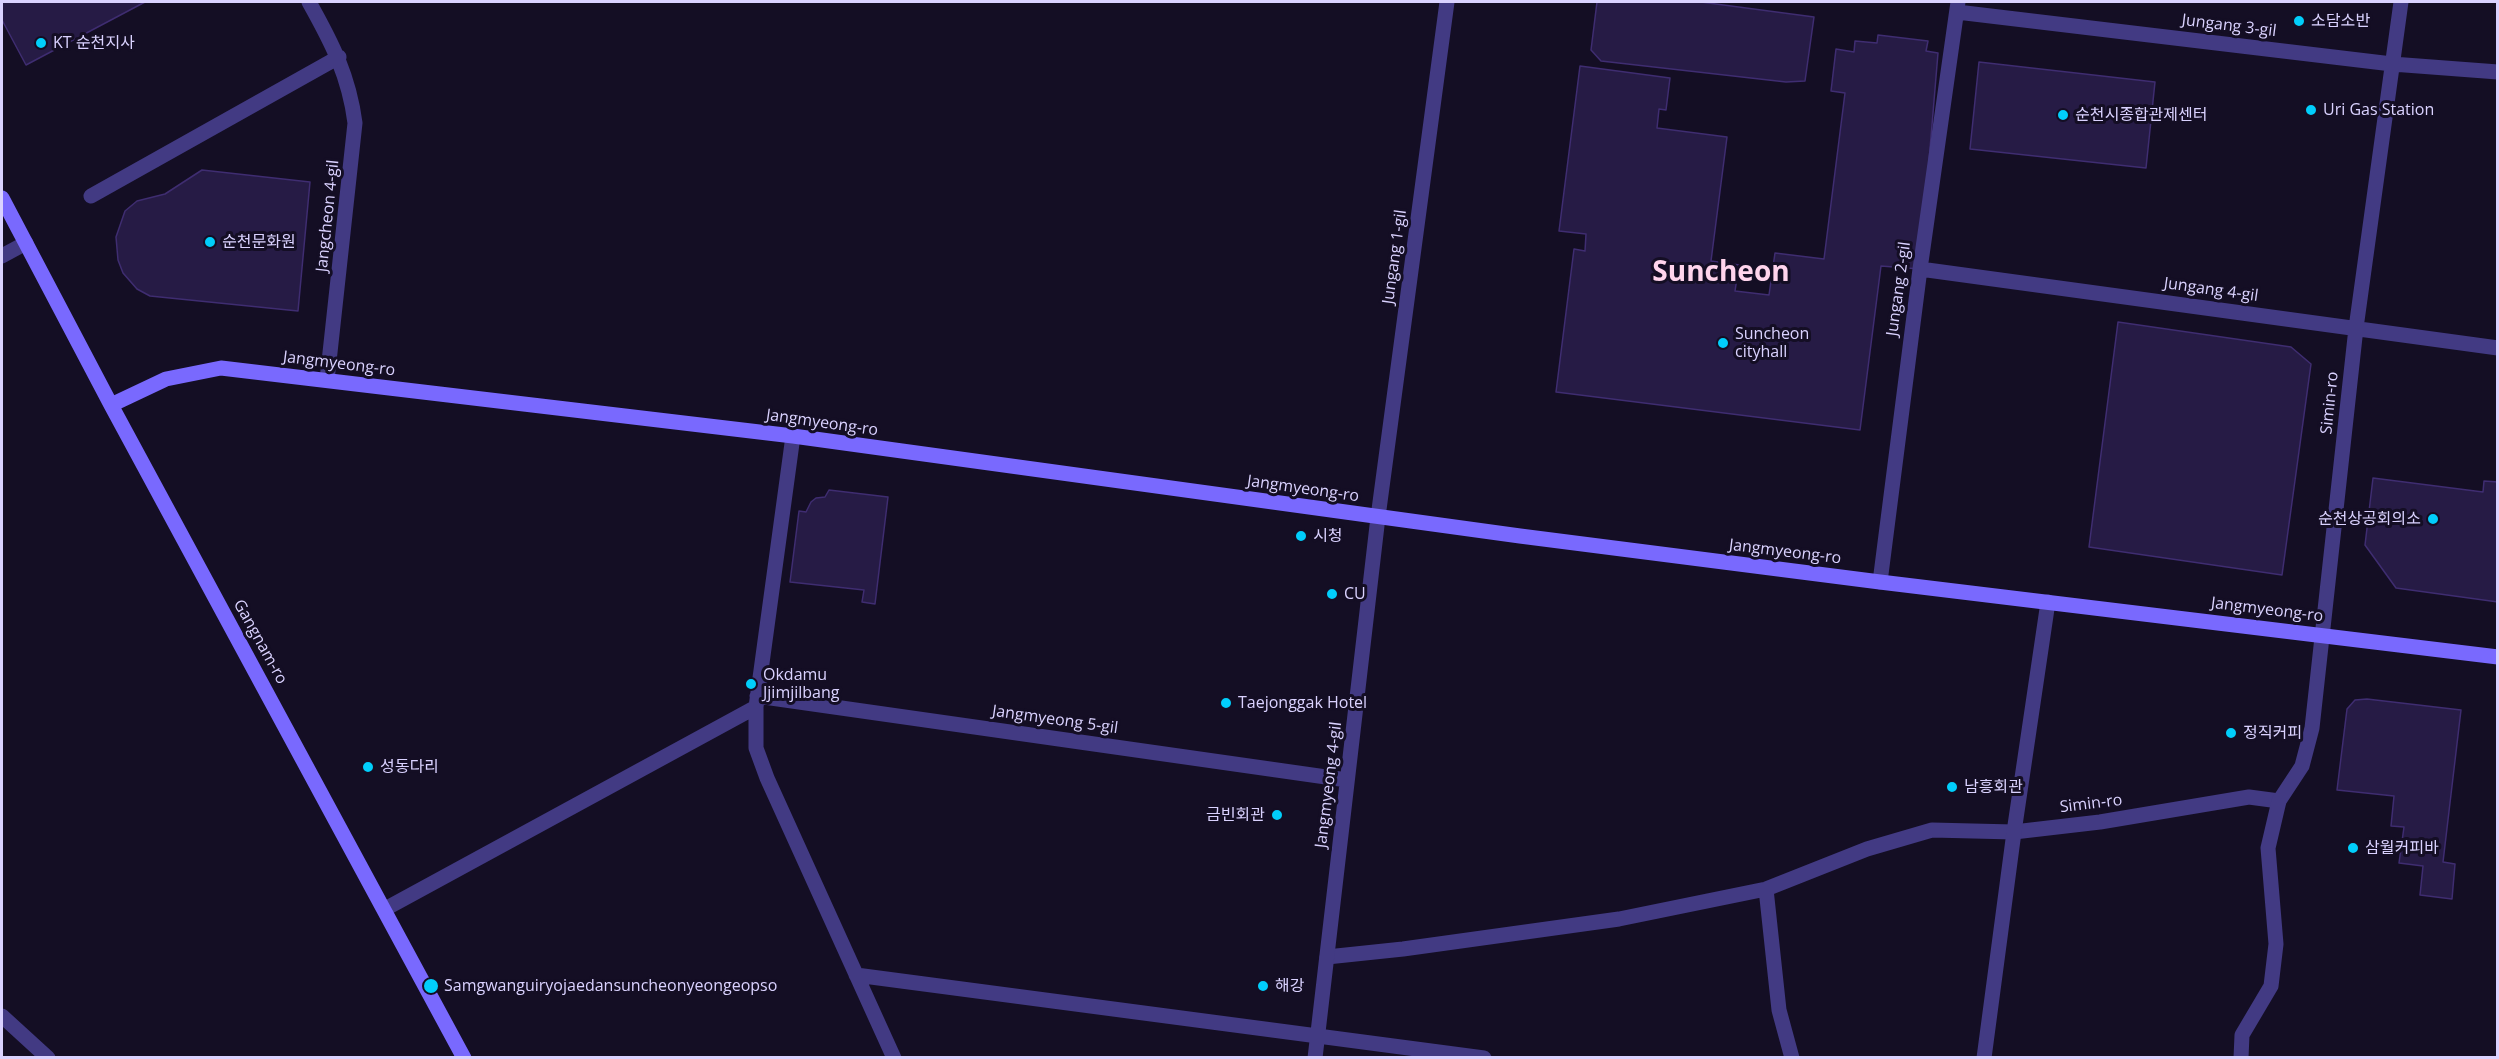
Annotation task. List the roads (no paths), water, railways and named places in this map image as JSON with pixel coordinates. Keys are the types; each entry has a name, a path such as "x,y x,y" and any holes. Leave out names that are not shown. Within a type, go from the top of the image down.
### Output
{"street":[{"name":"Jangcheon 4-gil","path":"309,2 339,57 351,95 355,123 327,380"},
{"name":"Jungang 1-gil","path":"1378,517 1447,2"},
{"name":"Simin-ro","path":"2241,1058 2242,1035 2271,986 2276,944 2268,848 2279,801 2302,766 2312,728 2356,328 2401,2"},
{"name":"Jungang 3-gil","path":"1957,7 2392,64 2498,72"},
{"name":"Jungang 2-gil","path":"1880,582 1920,269 1957,7"},
{"path":"91,196 339,57"},
{"name":"Gangnam-ro","path":"2,198 111,405 464,1058"},
{"path":"2,256 26,243"},
{"name":"Jungang 4-gil","path":"1920,269 2498,348"},
{"name":"Jangmyeong-ro","path":"111,405 166,378 220,368 793,436 1378,517 1880,582 2498,657"},
{"path":"793,436 757,701 756,748 767,778 894,1058"},
{"name":"Jangmyeong 4-gil","path":"1316,1058 1378,517"},
{"path":"1984,1058 2048,602"},
{"path":"385,909 757,701"},
{"name":"Jangmyeong 5-gil","path":"757,701 1347,780"},
{"name":"Simin-ro","path":"1327,957 1403,949 1619,919 1766,889 1867,849 1932,830 2014,832 2100,822 2248,797 2279,801"},
{"path":"1766,889 1779,1010 1792,1058"},
{"path":"856,975 1484,1058"},
{"path":"2,1016 48,1058"}],"place":[{"name":"소담소반","path":"2299,21"},
{"name":"KT 순천지사","path":"41,43"},
{"name":"Uri Gas Station","path":"2311,110"},
{"name":"순천시종합관제센터","path":"2063,115"},
{"name":"순천문화원","path":"210,242"},
{"name":"Suncheon cityhall","path":"1723,343"},
{"name":"순천상공회의소","path":"2433,519"},
{"name":"시청","path":"1301,536"},
{"name":"CU","path":"1332,594"},
{"name":"Okdamu Jjimjilbang","path":"751,684"},
{"name":"Taejonggak Hotel","path":"1226,703"},
{"name":"정직커피","path":"2231,733"},
{"name":"성동다리","path":"368,767"},
{"name":"남흥회관","path":"1952,787"},
{"name":"금빈회관","path":"1277,815"},
{"name":"삼월커피바","path":"2353,848"},
{"name":"Samgwanguiryojaedansuncheonyeongeopso","path":"431,986"},
{"name":"해강","path":"1263,986"}],"district":[{"name":"Suncheon","path":"1721,273"}]}
